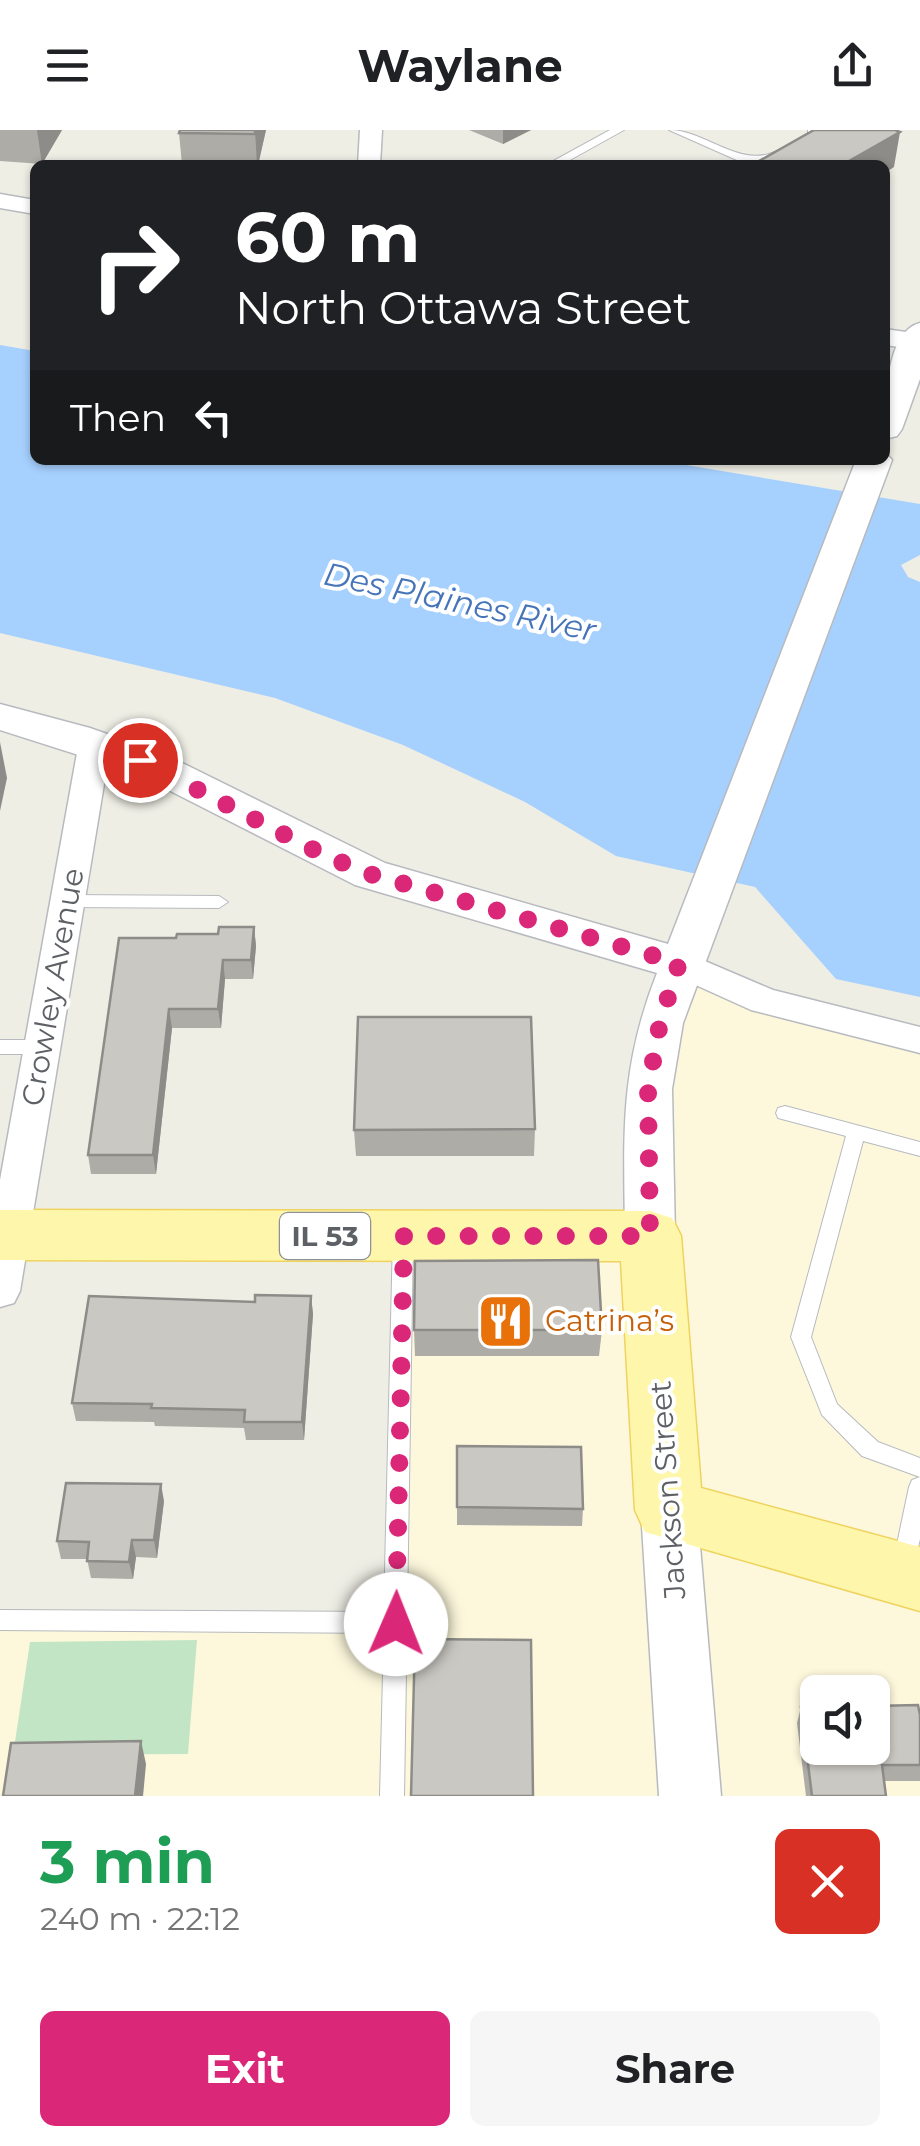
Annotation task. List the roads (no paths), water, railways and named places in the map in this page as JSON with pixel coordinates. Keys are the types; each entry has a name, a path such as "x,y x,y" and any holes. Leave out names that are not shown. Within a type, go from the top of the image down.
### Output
{"main road":[{"name":"IL 53","path":"3,1254 404,1236 650,1236"},
{"name":"Jackson Street","path":"650,1236 670,1510"},
{"path":"670,1510 911,1576"}],"street":[{"path":"370,160 371,130"},
{"path":"0,201 30,206"},
{"path":"890,412 910,338"},
{"name":"Jackson Street","path":"650,1236 648,1089 660,1023 679,963 869,474"},
{"path":"0,717 96,742 199,786 324,855 370,874 679,963 764,1002 920,1040"},
{"name":"Crowley Avenue","path":"3,1254 96,742"},
{"name":"Jackson Street","path":"670,1510 690,1796"}],"lane":[{"path":"561,160 618,130"},
{"path":"675,130 741,160"},
{"path":"758,160 772,158 814,135 814,130"},
{"path":"68,900 219,902"},
{"path":"0,1046 42,1046"},
{"path":"786,1114 920,1148"},
{"path":"856,1133 801,1338 829,1408 870,1448 920,1468"},
{"path":"392,1796 404,1236"},
{"path":"911,1576 920,1487"},
{"path":"0,1620 396,1624"}],"water":[{"name":"Des Plaines River","path":"0,345 30,350 30,465 686,465 920,504 920,555 901,565 908,577 920,582 920,997 836,979 755,887 616,856 525,802 403,745 275,698 0,633"}],"place":[{"name":"Catrina’s","path":"506,1321"}]}
